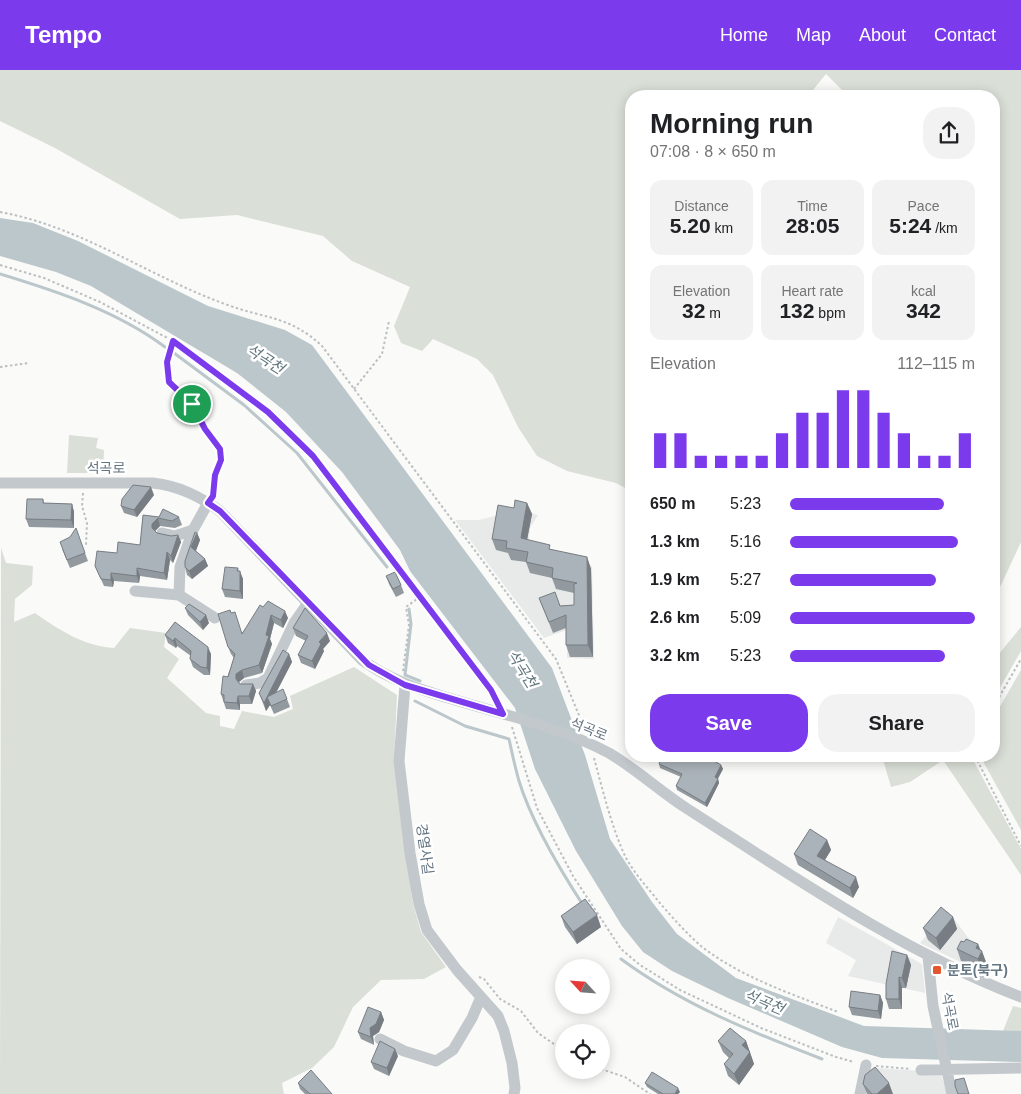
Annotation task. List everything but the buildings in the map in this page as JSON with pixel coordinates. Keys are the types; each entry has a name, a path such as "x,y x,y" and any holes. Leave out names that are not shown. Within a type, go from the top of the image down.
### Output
{"street":[{"name":"석곡로","path":"0,483 167,484 196,495 220,511 362,660 387,677 405,685 517,718 609,754 684,806 830,899 928,957 1021,997"},
{"path":"179,595 180,567 193,530 208,503"},
{"path":"162,533 175,536 193,530"},
{"path":"135,591 179,595 215,618"},
{"path":"246,685 260,683 268,678 294,623 308,604"},
{"name":"경열사길","path":"405,685 399,761 410,853 419,904 426,930 498,1016 512,1063 516,1088 514,1094"},
{"name":"석곡로","path":"928,957 933,1006 952,1094"},
{"path":"380,1039 404,1051 436,1061 453,1050 472,1018 481,997"},
{"path":"860,1094 866,1065"},
{"path":"921,1070 945,1066 1021,1068"}],"path":[{"path":"0,212 29,218 69,231 226,305 285,320 308,333 322,346 556,659 626,858 648,888 676,921 701,946 728,964 786,992 838,1012"},
{"path":"0,265 44,278 92,298 173,341 268,412 313,456 491,690 515,732 537,808 573,876 620,949 640,965 680,990 761,1028 836,1057 866,1065 921,1070"},
{"path":"354,388 382,354 389,321"},
{"path":"173,341 167,362 169,382 192,404 205,429 220,449 221,460 215,475 213,496 208,503"},
{"path":"0,367 29,363"},
{"path":"83,484 82,506 87,523 86,545"},
{"path":"405,685 402,675 408,625 406,607 421,596"},
{"path":"1000,696 1021,659"},
{"path":"978,762 1021,846"},
{"path":"468,982 478,977 484,979 500,999 521,1011 538,1033 555,1045"},
{"path":"610,1073 625,1077 650,1094"}],"shaded area":[{"path":"0,70 1021,70 1021,542 1000,587 1000,90 842,90 826,74 813,90 625,90 625,488 616,483 567,471 537,456 518,427 493,375 477,359 433,339 422,351 401,343 394,326 410,287 352,261 323,236 237,215 180,219 55,148 0,121"},
{"path":"69,435 98,438 96,448 104,450 103,473 67,473"},
{"path":"519,510 538,515 530,528 528,548 555,554 592,566 594,659 567,658 567,630 544,638 455,520 479,520"},
{"path":"1,548 6,563 33,566 32,585 15,599 14,622 35,613 62,631 82,641 114,648 130,628 166,633 164,647 179,659 167,678 206,713 220,716 220,726 234,729 242,711 274,717 293,709 290,696 354,667 397,695 394,760 413,904 421,932 446,967 424,979 381,980 353,1007 334,1047 312,1068 282,1083 284,1094 0,1094"},
{"path":"1021,627 1021,651 1000,688 1000,653"},
{"path":"1021,670 1021,830 983,762 1000,762 1000,707"},
{"path":"884,762 940,762 910,782 891,787"},
{"path":"944,762 974,762 1021,849 1021,875"},
{"path":"948,911 989,965 986,974 920,943"},
{"path":"838,917 922,964 925,993 848,976 856,960 826,943"},
{"path":"1013,1006 1021,1008 1021,1031 1003,1031"},
{"path":"870,1069 936,1072 941,1075 948,1094 862,1094"}],"water":[{"name":"석곡천","path":"0,218 33,223 78,241 208,306 285,330 312,345 552,668 585,755 610,839 652,902 677,934 736,978 864,1026 1021,1031 1021,1062 882,1058 842,1047 728,998 672,971 643,952 622,926 576,851 535,769 515,708 410,571 400,550 342,472 286,412 237,373 91,286 56,272 0,256"}],"waterway":[{"path":"0,274 85,303 127,323 165,347"},
{"path":"174,353 244,405 297,453 387,567"},
{"path":"409,609 411,624 405,675 420,681"},
{"path":"415,701 465,726 509,739 519,781 531,813 556,861 583,905"},
{"path":"621,959 668,990 718,1016 822,1059"}],"place":[{"name":"분토(북구)","path":"937,970"}],"route":[{"path":"173,341 268,412 313,456 366,523 491,690 503,714 405,685 387,677 362,660 256,547 220,511 208,503 213,496 215,475 221,460 220,449 205,429 192,404 169,382 167,362 173,341"}]}
